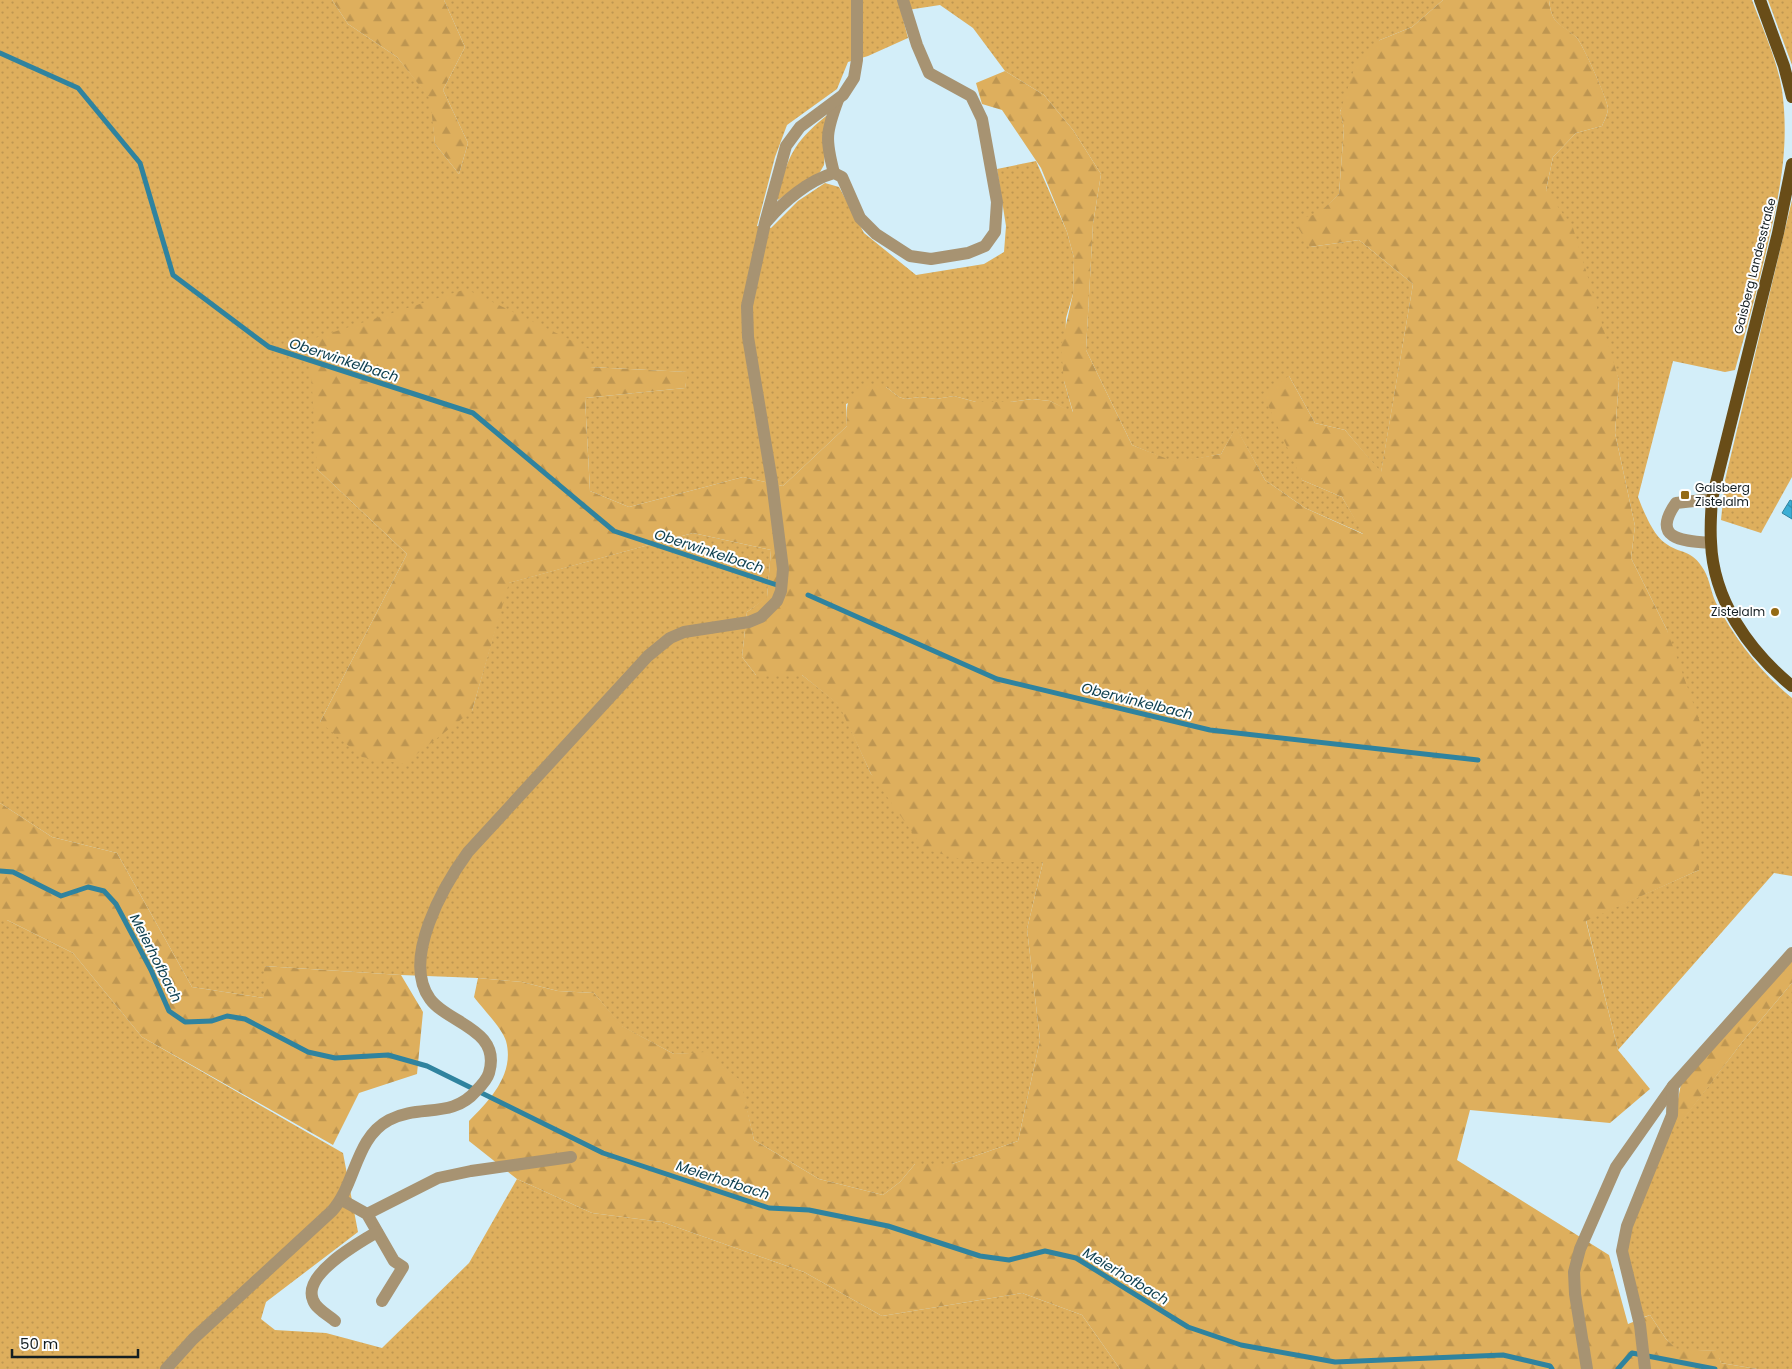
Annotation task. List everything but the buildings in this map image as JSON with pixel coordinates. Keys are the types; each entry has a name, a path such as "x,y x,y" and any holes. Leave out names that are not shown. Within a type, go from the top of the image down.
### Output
{"main road":[{"path":"1760,0 1784,66 1792,97"},
{"name":"Gaisberg Landesstraße","path":"1792,164 1778,233 1712,499 1711,543 1716,574 1729,611 1748,642 1792,686"}],"street":[{"path":"166,1369 193,1339 342,1200 365,1143 376,1128 400,1116 459,1106 468,1100 484,1083 490,1062 483,1039 472,1028 437,1006 430,999 421,977 421,959 426,932 439,899 456,868 490,826 656,649 670,638 684,632 749,622 761,617 777,601 781,591 783,569 772,482 746,325 749,294 765,223 789,140 800,127 838,100 851,83 856,70 857,0"},
{"path":"765,223 778,208 820,177 834,173 842,177 860,218 876,234 910,256 931,259 968,254 985,246 995,232 997,202 982,119 971,96 929,73 917,45 903,0"},
{"path":"834,173 827,146 827,130 838,100"},
{"path":"1711,543 1678,540 1671,534 1667,525 1669,512 1676,503 1712,499"},
{"path":"1587,1369 1575,1294 1574,1272 1580,1249 1616,1167 1673,1086 1792,953"},
{"path":"1645,1368 1636,1308 1624,1264 1624,1238 1672,1115 1673,1086"},
{"path":"367,1214 438,1178 471,1171 571,1157"},
{"path":"342,1200 367,1214 394,1261 403,1267 382,1301"},
{"path":"335,1321 313,1301 311,1295 314,1282 342,1253 377,1232"}],"green space":[{"path":"0,0 332,0 348,24 397,57 431,99 435,144 459,174 468,143 443,90 465,47 444,0 1443,0 1412,27 1380,40 1340,111 1344,128 1339,194 1319,214 1310,247 1359,240 1413,284 1381,473 1345,430 1315,423 1289,376 1302,480 1342,497 1364,534 1305,508 1265,480 1236,428 1221,454 1175,463 1132,445 1086,350 1093,224 1101,174 1073,130 1044,95 1005,71 973,28 940,5 901,11 908,38 868,56 848,62 837,89 787,125 775,157 757,226 771,228 798,201 825,183 839,187 864,233 916,275 984,264 1004,252 1006,226 997,169 1036,161 1067,232 1074,258 1073,294 1066,318 1064,381 1073,413 1050,401 1032,399 1010,402 976,402 954,396 936,399 920,397 905,399 899,397 886,387 846,404 847,426 783,486 743,477 629,507 590,491 585,398 685,388 687,372 590,367 317,469 407,554 320,722 472,711 508,583 693,533 771,550 767,598 747,612 742,657 756,675 802,675 840,705 871,774 971,862 1043,862 1027,929 1040,1040 1018,1141 952,1164 915,1164 900,1182 883,1195 819,1179 754,1140 740,1081 705,1053 674,1054 621,1026 594,993 558,991 522,982 478,978 264,966 264,998 192,987 117,853 52,837 0,803"},
{"path":"332,0 444,0 465,47 443,90 468,143 459,174 435,144 430,99 397,57 348,24"},
{"path":"1443,0 1549,0 1550,9 1555,20 1577,38 1580,43 1604,94 1608,108 1602,126 1576,133 1553,157 1546,190 1573,228 1619,380 1615,433 1635,526 1631,558 1667,630 1701,725 1699,870 1586,921 1618,1050 1650,1089 1610,1123 1470,1110 1457,1160 1609,1255 1628,1324 1650,1315 1666,1339 1679,1351 1717,1350 1721,1363 1757,1369 1120,1369 1082,1315 1022,1293 882,1316 804,1272 662,1222 592,1213 517,1179 469,1141 469,1121 499,1086 507,1064 508,1053 504,1036 474,997 478,978 522,982 558,991 594,993 622,1026 674,1054 705,1052 741,1081 754,1140 819,1179 883,1195 900,1182 915,1164 952,1164 1018,1141 1040,1040 1027,929 1043,862 971,862 924,849 871,774 839,705 802,675 756,675 742,657 747,612 767,597 771,550 693,533 509,583 472,711 404,764 362,757 320,722 407,554 317,469 309,340 466,289 591,350 590,367 688,372 685,388 585,398 590,491 629,507 743,477 783,486 847,426 847,406 849,401 855,392 867,383 886,387 899,397 905,399 920,397 936,399 954,396 976,402 1010,402 1032,399 1050,401 1073,412 1064,381 1061,347 1073,294 1074,258 1067,232 1041,168 1002,110 982,104 976,83 1005,71 1044,95 1073,130 1101,174 1093,224 1086,350 1132,445 1175,462 1221,454 1236,427 1265,480 1305,508 1363,534 1342,497 1302,480 1263,394 1289,376 1315,423 1345,430 1381,472 1413,284 1359,240 1310,247 1294,221 1319,213 1339,194 1344,128 1340,112 1355,66 1380,40 1412,27"},
{"path":"1549,0 1752,0 1777,67 1784,111 1784,152 1779,191 1763,267 1735,370 1725,372 1673,361 1638,497 1656,534 1665,543 1690,555 1699,563 1706,574 1716,603 1740,642 1769,677 1792,698 1792,876 1774,873 1618,1050 1586,920 1699,870 1667,630 1631,558 1635,526 1615,433 1619,380 1546,190 1553,157 1576,133 1602,126 1608,108 1580,43 1577,38 1555,20 1550,9"},
{"path":"1768,0 1792,0 1792,65"},
{"path":"826,116 828,117 824,165 820,172 778,200 776,197 785,171 798,143"},
{"path":"1792,200 1792,477 1761,533 1721,520 1725,480"},
{"path":"0,803 52,837 117,853 192,987 264,998 264,966 401,975 423,1012 417,1074 359,1093 333,1145 142,1037 73,953 7,920 0,920"},
{"path":"0,920 7,920 73,953 142,1037 343,1153 358,1232 266,1302 261,1319 275,1330 326,1333 382,1348 469,1263 517,1179 592,1213 662,1222 804,1272 882,1316 1022,1293 1082,1315 1120,1369 0,1369"},
{"path":"1792,961 1792,983 1743,1041 1680,1124 1674,1119 1681,1084"},
{"path":"1792,983 1792,1369 1757,1369 1721,1363 1716,1350 1679,1352 1666,1339 1650,1315 1641,1318 1626,1258 1630,1232 1674,1119 1680,1123 1743,1041"}],"water":[{"path":"1790,500 1792,501 1792,519 1782,513"}],"waterway":[{"name":"Oberwinkelbach","path":"0,53 78,88 140,163 173,275 269,347 473,413 614,531 777,585"},
{"name":"Oberwinkelbach","path":"808,595 997,679 1210,730 1478,760"},
{"name":"Meierhofbach","path":"0,871 13,872 61,896 88,887 104,891 116,904 151,970 169,1011 185,1022 212,1021 227,1016 245,1019 308,1052 335,1058 388,1055 427,1066 603,1153 769,1208 809,1210 888,1226 980,1256 1009,1260 1045,1251 1076,1258 1188,1327 1241,1345 1335,1362 1503,1355 1550,1366 1552,1369"},
{"path":"1618,1369 1632,1353 1715,1369"}],"place":[{"name":"Gaisberg Zistelalm","path":"1685,495"},
{"name":"Zistelalm","path":"1775,612"}]}
